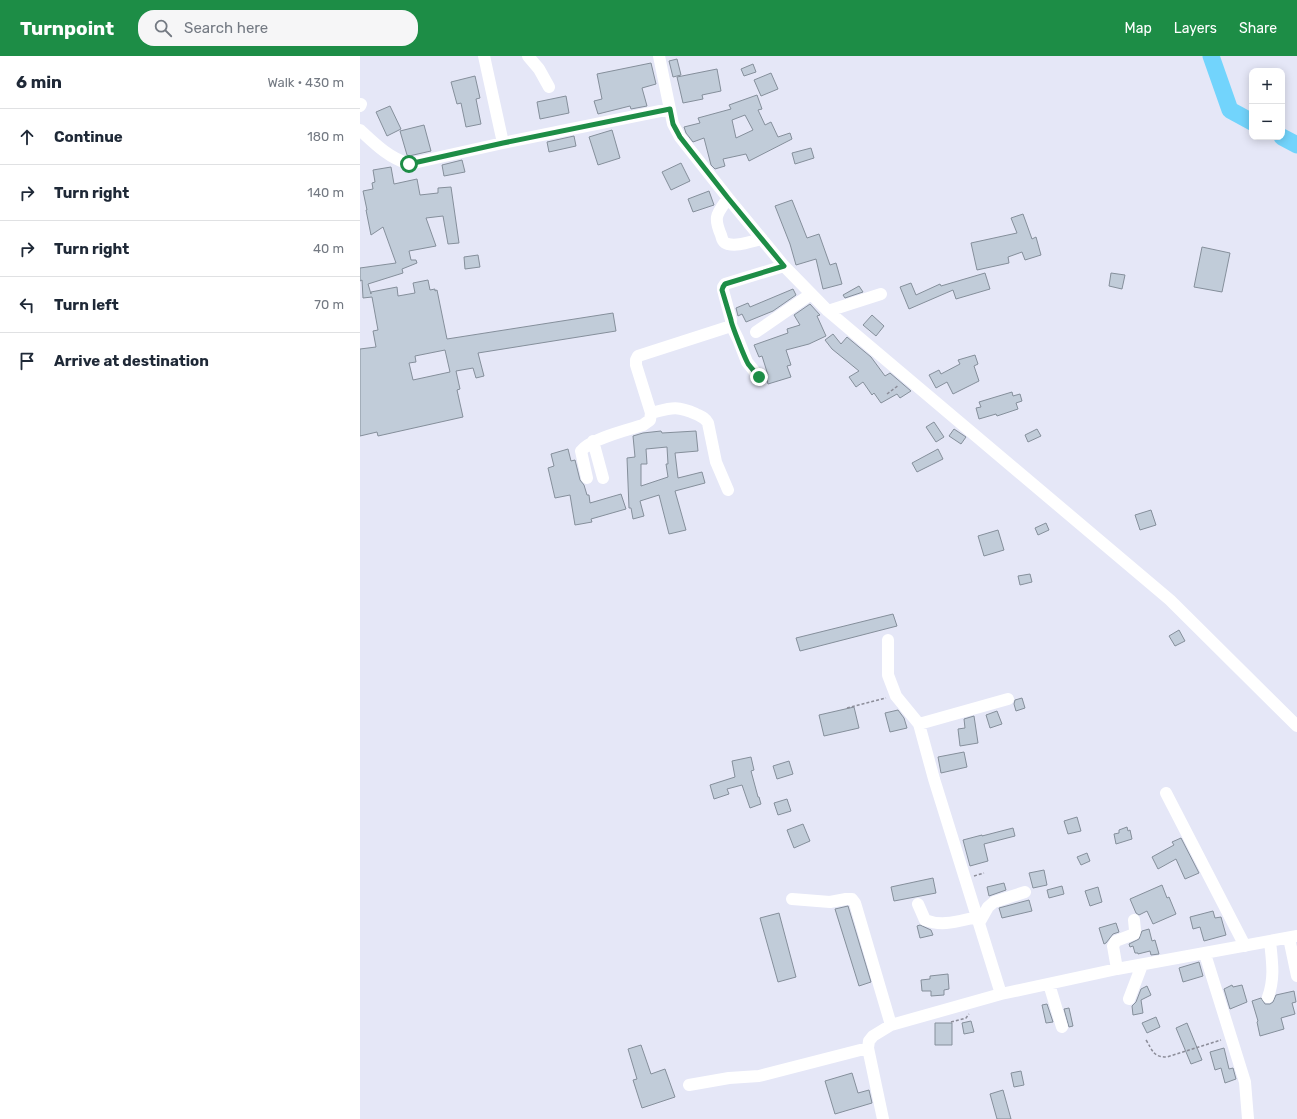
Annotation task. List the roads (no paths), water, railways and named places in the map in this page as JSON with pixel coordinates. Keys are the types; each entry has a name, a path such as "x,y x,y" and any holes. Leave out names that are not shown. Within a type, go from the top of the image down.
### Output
{"street":[{"path":"484,56 503,143"},
{"path":"528,56 539,69 549,87"},
{"path":"659,56 673,124 680,137 784,266 828,311 1170,600 1297,726"},
{"path":"360,130 383,152 409,164 670,109"},
{"path":"728,198 718,213 716,219 724,242 726,244 733,244 762,239"},
{"path":"759,377 747,362 738,338 731,325 731,320 722,290 725,284 784,266"},
{"path":"756,332 811,294"},
{"path":"828,311 880,294"},
{"path":"587,478 581,451 584,446 593,441 642,425 650,420 651,413 636,365 638,356 731,325"},
{"path":"651,413 675,407 706,419 716,462 728,490"},
{"path":"593,441 603,478"},
{"path":"888,640 888,675 896,696 919,724 934,779 1000,994"},
{"path":"919,724 1008,699"},
{"path":"1166,793 1245,946"},
{"path":"918,904 925,920 933,923 940,924 978,920 994,902 1025,892"},
{"path":"792,899 830,902 852,899 855,903 891,1025"},
{"path":"1117,969 1113,946 1116,941 1134,934 1134,920"},
{"path":"884,1119 868,1048 869,1041 873,1036 891,1025 1000,994 1117,969 1293,937 1297,976"},
{"path":"1268,998 1272,987 1274,974 1270,941"},
{"path":"1205,954 1245,1082 1248,1119"},
{"path":"1129,999 1142,965"},
{"path":"1049,984 1062,1027"},
{"path":"689,1085 729,1078 759,1076 868,1048"}],"waterway":[{"path":"1211,56 1230,110 1249,120"},
{"path":"1285,139 1297,145"}]}
